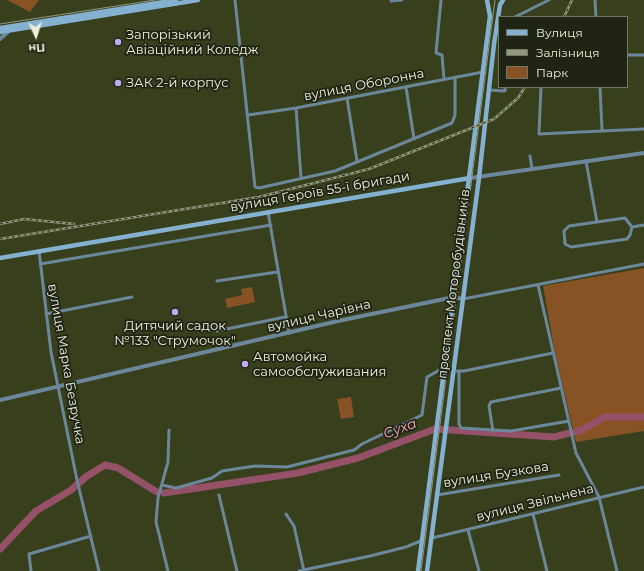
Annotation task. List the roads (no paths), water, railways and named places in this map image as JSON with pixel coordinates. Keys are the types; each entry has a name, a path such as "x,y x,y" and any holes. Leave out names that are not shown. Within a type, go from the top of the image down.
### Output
{"main road":[{"path":"0,28 176,0"},
{"path":"0,32 198,0"},
{"name":"проспект Моторобудівників","path":"418,571 439,421 490,16 487,0"},
{"name":"проспект Моторобудівників","path":"500,16 503,0"},
{"name":"проспект Моторобудівників","path":"427,571 498,30"},
{"name":"вулиця Героїв 55-ї бригади","path":"0,258 470,178"}],"street":[{"path":"235,0 248,115"},
{"path":"391,1 402,0"},
{"path":"441,0 436,53 442,55 444,79"},
{"path":"517,16 549,0"},
{"path":"595,0 596,16"},
{"path":"0,39 14,26"},
{"path":"628,55 644,55"},
{"name":"вулиця Оборонна","path":"248,115 296,108 483,72"},
{"name":"вулиця Героїв 55-ї бригади","path":"248,115 254,184 259,188 335,171 357,160 452,123 455,120 455,77"},
{"path":"406,87 414,139"},
{"path":"489,90 505,91 505,88"},
{"path":"541,88 539,134 644,129"},
{"path":"600,88 602,130"},
{"path":"347,98 357,160"},
{"path":"296,108 301,178"},
{"name":"вулиця Героїв 55-ї бригади","path":"470,178 479,178 644,153"},
{"path":"530,156 532,169"},
{"path":"586,161 597,222"},
{"path":"268,212 277,272 289,333"},
{"path":"625,218 632,227 630,235 627,239 571,247 566,246 564,234 566,227 625,218"},
{"path":"40,264 271,225"},
{"path":"632,227 644,225"},
{"name":"вулиця Марка Безручка","path":"39,251 46,314 58,388 90,536"},
{"name":"вулиця Чарівна","path":"0,400 58,388 289,333 454,297 463,299 644,264"},
{"path":"217,281 277,272"},
{"path":"538,285 576,453 599,497 617,571"},
{"path":"46,314 132,297"},
{"path":"217,331 285,317"},
{"path":"454,369 459,372 553,353"},
{"path":"162,486 176,488 212,478 222,471 255,466 287,467 356,449 362,444 422,415 427,377 445,367"},
{"path":"459,372 460,426 493,431 511,431 569,421"},
{"path":"493,431 489,406 491,402 561,388"},
{"path":"168,571 156,522 158,498 168,462 169,430"},
{"name":"вулиця Бузкова","path":"437,495 559,475"},
{"name":"вулиця Звільнена","path":"432,538 644,487"},
{"path":"219,495 238,571"},
{"path":"286,514 294,526 304,570"},
{"path":"533,514 547,571"},
{"path":"468,530 479,571"},
{"path":"31,571 28,555 90,536 99,571"},
{"path":"299,571 406,547 423,540"}],"waterway":[{"name":"Суха","path":"164,493 298,473 358,458 435,429 554,437 582,430 605,417 644,417"},
{"path":"0,549 36,511 71,490 87,476 105,465 118,468 157,492"}],"tram line":[{"path":"0,24 155,0"},
{"path":"421,571 495,0"}],"railway":[{"path":"564,16 572,0"},
{"path":"0,239 259,197 369,169 494,119 518,98 524,88"},
{"path":"0,224 24,219 74,224"}],"place":[{"name":"Запорізький Авіаційний Коледж","path":"118,42"},
{"name":"ЗАК 2-й корпус","path":"118,83"},
{"name":"Дитячий садок №133 \"Струмочок\"","path":"175,312"},
{"name":"Автомойка самообслуживания","path":"245,364"}]}
